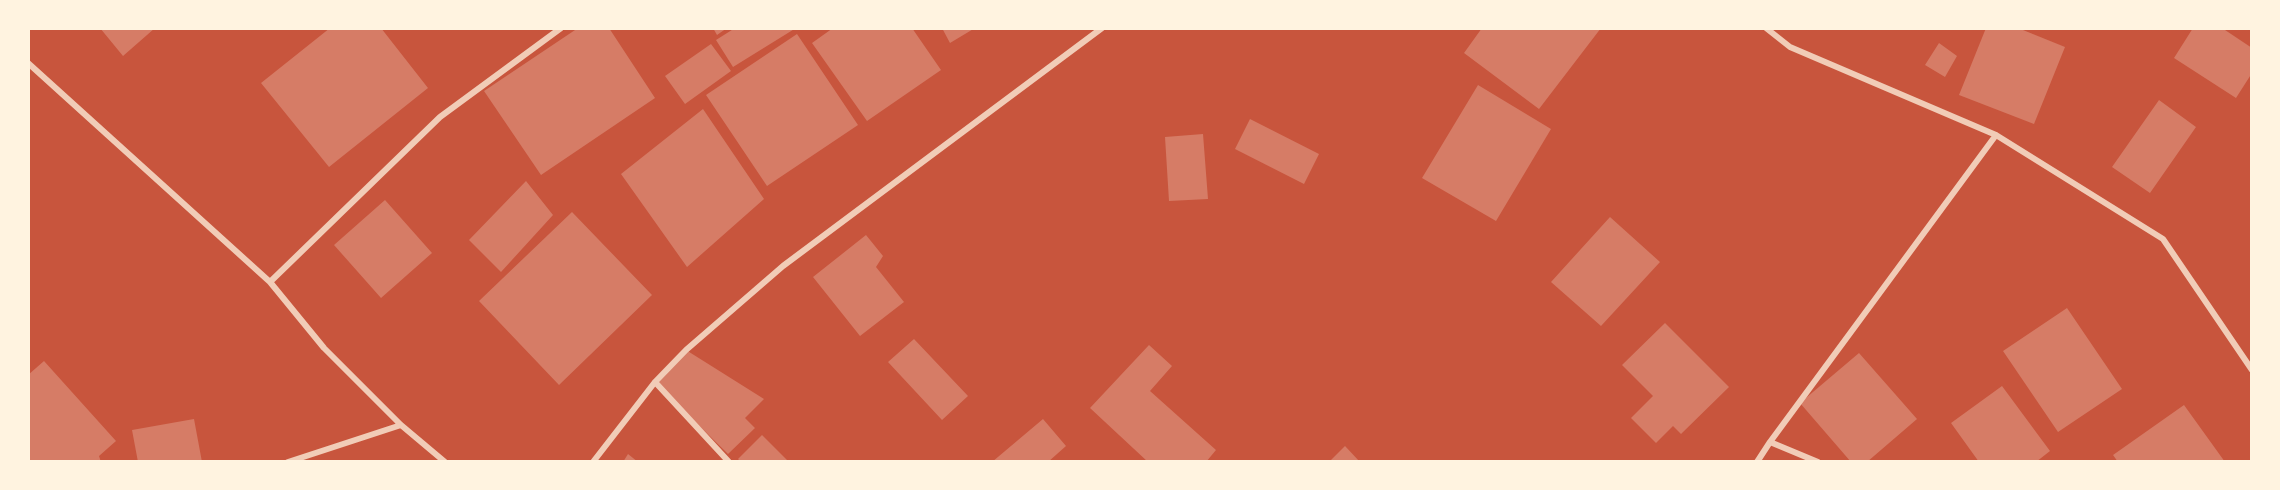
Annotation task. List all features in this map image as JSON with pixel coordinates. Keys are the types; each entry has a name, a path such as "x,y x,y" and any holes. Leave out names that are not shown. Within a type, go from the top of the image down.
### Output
{"street":[{"path":"270,282 440,117 561,28"},
{"path":"593,462 655,382 686,350 783,266 1102,28"},
{"path":"1766,28 1790,46 1996,135 2163,239 2252,370"},
{"path":"28,63 270,282 324,348 401,425 445,462"},
{"path":"1757,462 1996,135"},
{"path":"655,382 729,462"},
{"path":"288,462 401,425"},
{"path":"1770,442 1818,462"}],"building":[{"path":"100,28 155,28 123,56"},
{"path":"330,28 381,28 428,88 329,167 261,83"},
{"path":"578,28 609,28 655,98 541,175 484,91"},
{"path":"713,28 727,28 717,35"},
{"path":"735,28 796,28 733,67 716,40"},
{"path":"833,28 912,28 941,70 867,121 812,43"},
{"path":"942,28 975,28 950,43"},
{"path":"1482,28 1601,28 1539,109 1464,53"},
{"path":"1986,28 2018,28 2065,47 2034,124 1959,95"},
{"path":"2193,28 2222,28 2252,48 2252,73 2236,98 2174,58"},
{"path":"797,34 858,125 767,186 706,95"},
{"path":"1939,43 1957,56 1945,77 1925,65"},
{"path":"711,44 731,71 685,104 665,76"},
{"path":"1478,85 1551,129 1496,221 1422,178"},
{"path":"2159,100 2196,127 2150,193 2112,167"},
{"path":"703,109 764,199 687,267 621,174"},
{"path":"1250,119 1319,154 1304,184 1235,149"},
{"path":"1203,134 1208,199 1169,201 1165,137"},
{"path":"526,181 553,215 501,272 469,240"},
{"path":"385,200 432,253 381,298 334,245"},
{"path":"572,212 652,295 559,385 479,301"},
{"path":"1610,217 1660,262 1601,326 1551,282"},
{"path":"866,235 883,256 876,267 904,302 860,336 813,277"},
{"path":"2067,308 2122,389 2058,432 2003,351"},
{"path":"1665,323 1729,387 1681,434 1673,426 1656,443 1631,418 1653,396 1622,365"},
{"path":"914,339 968,396 942,420 888,362"},
{"path":"1149,345 1172,366 1150,391 1216,450 1206,462 1148,462 1090,408"},
{"path":"686,350 764,399 745,418 755,428 728,454 655,382"},
{"path":"1859,353 1917,419 1867,462 1851,462 1800,403"},
{"path":"44,361 116,441 99,456 101,462 28,462 28,375"},
{"path":"2002,386 2050,451 2036,462 1979,462 1951,423"},
{"path":"2184,405 2225,462 2118,462 2113,455"},
{"path":"194,419 202,462 138,462 132,430"},
{"path":"1043,419 1066,446 1048,462 992,462"},
{"path":"762,435 789,462 741,462 738,459"},
{"path":"1345,446 1360,462 1329,462"},
{"path":"628,454 638,462 623,462"}]}
